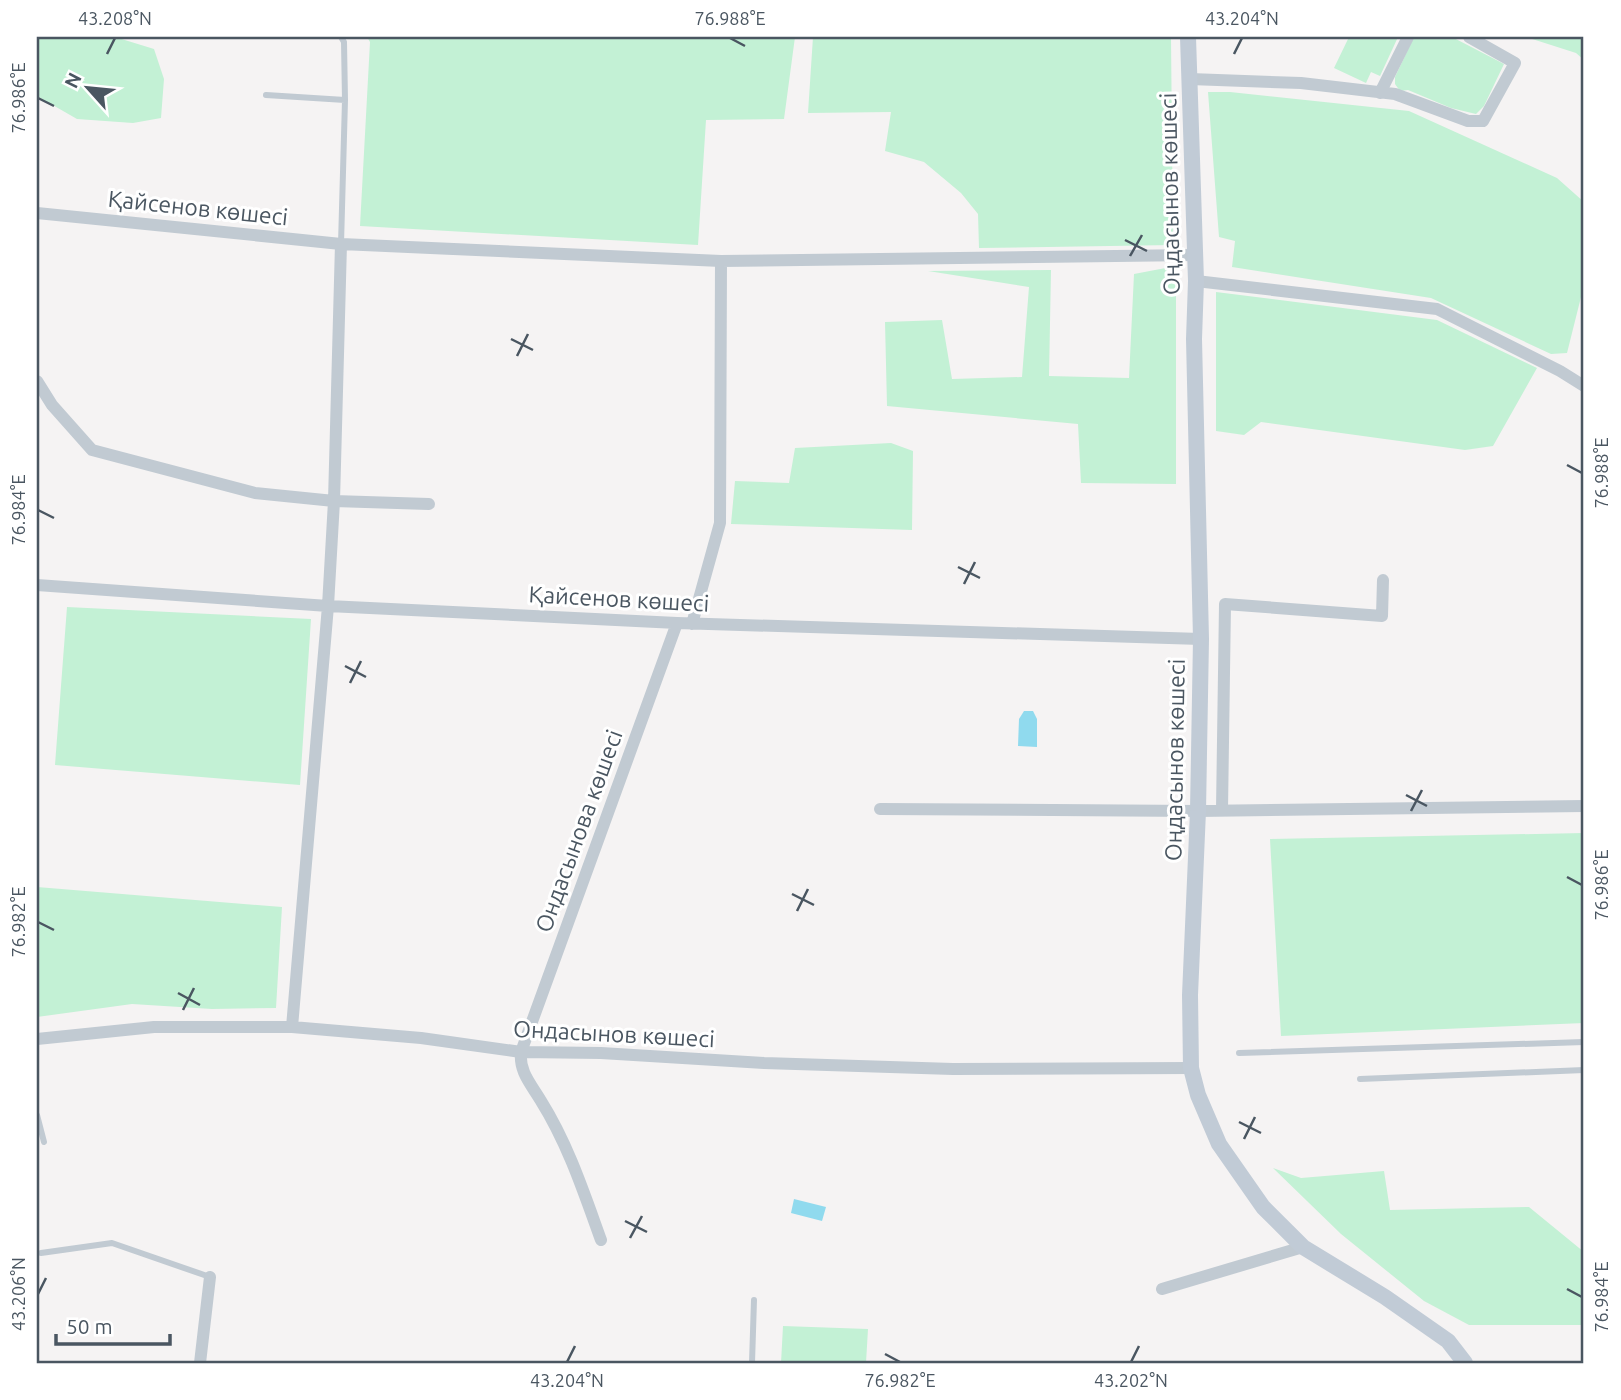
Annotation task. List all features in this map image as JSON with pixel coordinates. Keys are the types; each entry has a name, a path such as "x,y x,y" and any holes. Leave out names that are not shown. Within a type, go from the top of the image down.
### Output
{"street":[{"name":"Оңдасынов көшесі","path":"1188,37 1196,281 1194,339 1201,639 1198,811 1190,995 1191,1069 1198,1096 1219,1144 1263,1208 1303,1247 1384,1297 1448,1341 1465,1363"},
{"path":"1380,93 1408,37"},
{"path":"1190,79 1301,83 1395,94 1468,121 1483,121 1515,63 1469,37"},
{"name":"Қайсенов көшесі","path":"37,213 341,244 721,261 1195,255"},
{"path":"292,1027 328,606 334,501 341,244"},
{"path":"692,624 720,523 721,261"},
{"path":"1196,281 1437,309 1584,386"},
{"path":"37,381 52,405 92,450 255,493 334,501 429,503"},
{"path":"1222,810 1224,604 1382,616 1383,580"},
{"name":"Қайсенов көшесі","path":"37,585 328,606 677,624 1201,639"},
{"name":"Ондасынова көшесі","path":"521,1052 677,624"},
{"path":"880,809 1198,811 1584,806"},
{"name":"Ондасынов көшесі","path":"37,1039 153,1027 292,1027 421,1038 521,1052 601,1053 764,1063 953,1069 1191,1069"},
{"path":"521,1052 520,1066 568,1151 601,1240"},
{"path":"1162,1289 1303,1247"},
{"path":"200,1363 210,1277"}],"lane":[{"path":"341,37 344,42 345,100 341,244"},
{"path":"266,95 345,100"},
{"path":"1239,1053 1584,1042"},
{"path":"1360,1079 1584,1070"},
{"path":"37,1119 44,1142"},
{"path":"41,1252 112,1243 210,1277"},
{"path":"752,1363 754,1300"}],"green space":[{"path":"37,37 115,37 154,49 164,79 161,118 133,123 77,119 37,96"},
{"path":"367,37 795,37 784,119 706,120 698,245 360,226 370,42"},
{"path":"813,37 1171,37 1173,245 979,248 978,214 961,193 924,162 885,151 891,112 808,113"},
{"path":"1349,37 1398,37 1380,76 1371,72 1366,83 1334,68"},
{"path":"1414,37 1452,37 1504,64 1484,106 1476,114 1451,108 1408,90 1400,91 1395,84 1395,77"},
{"path":"1526,37 1584,37 1584,60 1576,53"},
{"path":"1208,92 1409,111 1557,178 1584,202 1584,285 1567,353 1551,354 1431,298 1232,267 1235,241 1219,237"},
{"path":"1176,266 1176,484 1081,483 1078,424 887,406 885,322 942,320 952,379 1022,377 1029,287 928,271 1051,270 1049,376 1129,378 1134,274"},
{"path":"1216,292 1437,320 1537,368 1493,446 1465,450 1261,422 1244,435 1216,431"},
{"path":"891,443 913,451 912,530 731,524 735,481 789,483 795,448"},
{"path":"67,607 311,619 300,785 55,765"},
{"path":"1584,833 1584,1023 1281,1036 1270,839"},
{"path":"37,887 282,907 276,1008 212,1009 132,1004 37,1017"},
{"path":"1273,1168 1301,1178 1384,1171 1390,1210 1529,1207 1584,1252 1584,1325 1469,1325 1424,1301 1341,1234"},
{"path":"783,1326 868,1329 866,1363 781,1363"}],"water":[{"path":"1024,711 1033,711 1037,719 1037,747 1018,746 1019,719"},
{"path":"794,1199 826,1207 822,1221 791,1213"}]}
